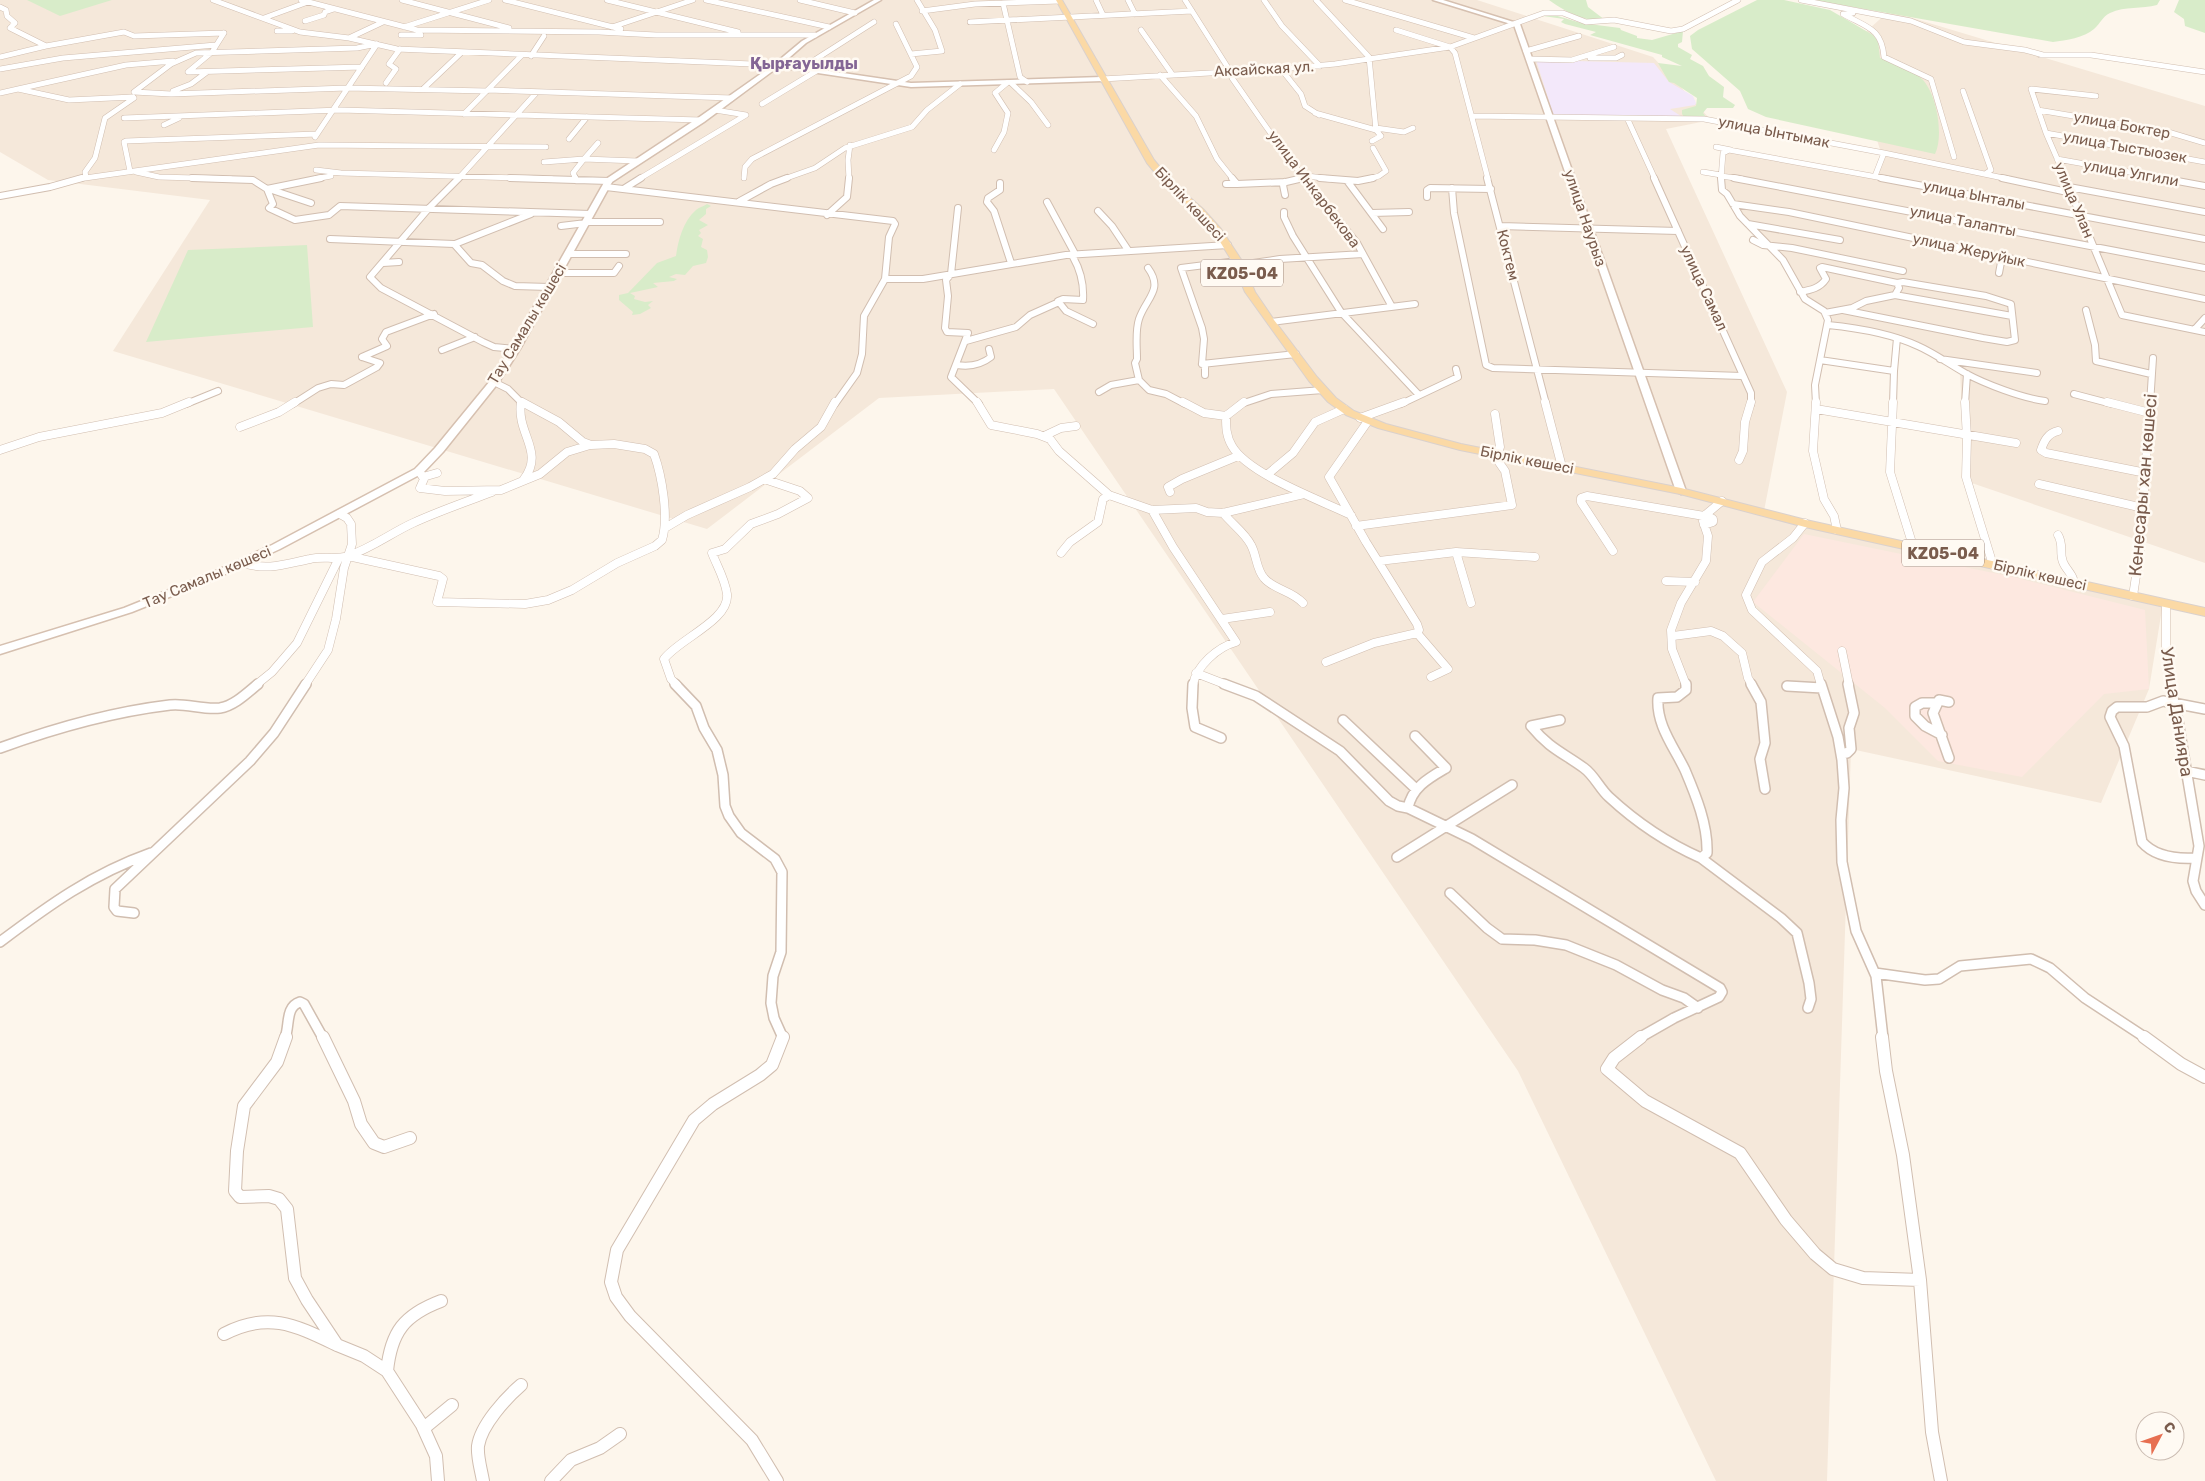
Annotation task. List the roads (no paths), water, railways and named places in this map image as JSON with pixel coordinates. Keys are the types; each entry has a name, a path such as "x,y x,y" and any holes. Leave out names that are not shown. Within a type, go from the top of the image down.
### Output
{"main road":[{"name":"Бірлік көшесі","path":"1059,1 1150,160 1169,184 1200,211 1228,245 1250,292 1271,322 1323,390 1344,409 1364,419 1419,437 1681,491 1805,523 2205,612"}],"street":[{"path":"213,0 297,30 326,36 349,38 400,49 522,56 777,65"},
{"path":"300,0 325,9 334,9 417,30 755,36 815,35"},
{"path":"264,18 313,0"},
{"path":"402,0 524,31"},
{"path":"402,27 489,0"},
{"path":"504,0 641,34"},
{"path":"607,0 755,36"},
{"path":"600,32 693,0"},
{"path":"706,0 829,27"},
{"path":"800,0 855,13"},
{"name":"Тау Самалы көшесі","path":"0,650 141,606 243,563 421,474 494,382 515,349 607,184 637,161 732,98 815,35 878,0"},
{"path":"911,54 942,51 935,28 922,11 917,0"},
{"path":"1096,0 1103,15"},
{"path":"1128,0 1135,14"},
{"name":"улица Инкарбекова","path":"1185,0 1232,74 1232,78 1270,131 1277,145 1349,232 1392,305"},
{"path":"1264,0 1282,26 1320,66"},
{"path":"1316,0 1370,60 1376,115 1374,123 1376,129 1381,134 1372,141"},
{"path":"1345,0 1474,38"},
{"path":"1436,0 1515,23"},
{"name":"Аксайская ул.","path":"777,65 900,83 960,84 1102,79 1200,71 1280,70 1370,60 1450,46 1544,13 1555,12 1579,21 1614,20 1671,31 1683,29 1738,0"},
{"path":"1801,0 1919,23 1964,42 2025,50 2042,55 2091,55 2205,72"},
{"path":"922,11 975,4 1059,1"},
{"path":"1003,3 1020,77 1027,82"},
{"path":"0,7 6,10 6,16 15,24 10,28 46,46"},
{"path":"305,21 324,15 325,9"},
{"path":"970,22 1192,11"},
{"path":"314,23 345,12"},
{"path":"1865,13 1843,14 1876,33 1883,45 1884,57 1914,69 1932,79 1954,157"},
{"path":"349,38 383,22"},
{"path":"802,68 831,52 874,22"},
{"name":"улица Наурыз","path":"1515,23 1551,118 1681,491"},
{"path":"744,178 745,167 752,159 819,122 894,84 900,83 915,73 917,67 896,24"},
{"path":"277,31 297,30"},
{"path":"322,30 320,33 326,36"},
{"path":"1141,30 1172,74"},
{"path":"1396,30 1450,46"},
{"path":"0,57 46,46 124,32 134,36 225,33 212,52 188,71 362,67"},
{"path":"401,35 634,36 641,34"},
{"path":"531,56 544,36"},
{"path":"1528,55 1579,36"},
{"path":"86,177 85,172 95,158 105,118 134,96 158,72 178,60 196,53 357,48 377,44"},
{"path":"309,146 377,44"},
{"path":"0,69 40,62 216,45"},
{"name":"Коктем","path":"1450,46 1455,53 1472,116 1562,467"},
{"path":"1528,55 1572,60 1614,47"},
{"path":"386,82 396,69 389,64 400,49"},
{"path":"422,89 462,52"},
{"path":"1582,58 1616,58 1622,55"},
{"path":"464,114 522,56"},
{"path":"36,57 44,68"},
{"path":"0,93 126,66 178,60"},
{"path":"762,104 818,70"},
{"path":"1280,70 1301,94 1305,106 1322,118"},
{"path":"166,94 191,84 207,72"},
{"path":"1160,75 1196,116 1216,159 1237,184"},
{"path":"994,150 1004,132 1008,113 995,93 1009,83 1031,102 1048,125"},
{"path":"738,201 755,194 771,184 815,168 850,145 898,133 912,127 927,110 960,84"},
{"path":"18,89 69,100 156,94 347,88 732,98"},
{"name":"улица Улан","path":"2096,96 2032,89 2046,133 2094,246 2118,309 2122,314 2195,329"},
{"path":"1963,91 1991,170 1985,174"},
{"path":"515,349 494,347 474,337 434,314 381,288 370,280 370,276 429,208 517,116 537,92"},
{"path":"124,118 332,110 701,120"},
{"path":"625,188 746,114 715,110"},
{"name":"улица Боктер","path":"2038,110 2168,132 2205,143"},
{"path":"1315,113 1376,129 1404,132 1413,128"},
{"path":"195,123 197,118 204,115"},
{"path":"164,125 186,116"},
{"name":"улица Ынтымак","path":"1472,116 1628,120 1704,119 1884,152 2070,190 2205,212"},
{"path":"569,139 587,117"},
{"name":"улица Самал","path":"1628,120 1752,398 1744,428 1742,456 1739,460"},
{"name":"улица Тыстыозек","path":"2046,133 2205,162"},
{"path":"132,171 126,141 317,134"},
{"path":"576,180 573,174 598,143"},
{"path":"0,196 50,188 86,177 118,176 132,171 331,144 546,147"},
{"path":"827,215 844,202 848,195 850,184 847,170 850,145"},
{"path":"1716,147 1739,151"},
{"path":"1226,184 1286,182 1302,176 1348,182 1385,173 1386,170 1373,148"},
{"path":"1739,151 1723,153 1722,190 1767,248"},
{"name":"улица Ынталы","path":"1739,151 2205,239"},
{"path":"1875,176 1884,152"},
{"path":"544,162 584,159 637,161"},
{"name":"улица Улгили","path":"2057,159 2205,186"},
{"path":"316,170 341,173 576,180 625,188 738,201 827,215 894,222 895,226 889,237 885,279 864,316 862,354 857,373 839,396 821,427 795,449 773,474 678,519 665,528"},
{"path":"132,171 159,177 253,180 268,189 311,203"},
{"path":"1704,172 1721,175"},
{"path":"268,189 341,173"},
{"name":"улица Талапты","path":"1721,175 2205,268"},
{"path":"1285,195 1283,185 1286,182"},
{"path":"1348,182 1383,229"},
{"path":"1000,183 1000,190 988,198 987,202 994,211 1011,263"},
{"path":"1452,188 1454,213 1486,365 1493,368 1742,376"},
{"path":"268,189 268,195 274,204 268,207 290,219 329,216 339,206 535,212 587,220 660,222"},
{"path":"1427,196 1428,189 1491,189"},
{"path":"966,341 1016,327 1030,315 1063,299 1083,300 1081,271 1074,261 1074,255 1047,202"},
{"name":"улица Жеруйык","path":"1733,204 1788,212 2205,299"},
{"path":"958,208 951,274 946,280 948,296 945,328 947,332 968,333 951,377 980,404 986,419 991,425 1044,436 1050,439 1059,451 1109,495 1152,510 1196,508 1207,512 1222,513 1304,494"},
{"path":"1098,211 1112,226 1128,250"},
{"path":"330,239 455,244 535,212"},
{"path":"1284,212 1284,217 1306,258 1341,312 1419,395"},
{"path":"1372,213 1409,212"},
{"path":"561,230 587,220"},
{"path":"1747,224 1840,240"},
{"path":"1501,226 1678,231"},
{"path":"1753,240 1783,260 1805,300 1821,308 1825,313 1828,325 1815,385 1816,409 1813,451 1824,499 1834,516 1837,530"},
{"path":"455,244 471,262 482,265 503,282 515,286 549,287"},
{"path":"885,279 916,280 1011,263 1074,255 1228,245"},
{"path":"1767,248 1792,248 1903,270"},
{"path":"569,254 626,254"},
{"path":"1205,375 1205,366 1202,364 1204,339 1202,328 1182,268 1363,254"},
{"path":"1999,273 2002,257"},
{"path":"383,263 399,262"},
{"path":"556,273 614,273 619,266"},
{"path":"1800,292 1820,287 1824,283 1826,279 1821,273 1820,268 1822,267 1897,283 1903,282 1986,296 2010,304 2015,340 2007,342 1904,324 1843,310"},
{"path":"1148,268 1156,278 1156,290 1141,312 1137,329 1137,359 1135,363 1138,380 1149,390 1166,394 1204,413 1226,416 1240,404 1271,394 1323,390"},
{"path":"1895,295 1899,288 1897,283"},
{"path":"1825,313 1852,308 1860,303 1895,295 2012,316"},
{"path":"1058,302 1066,311 1093,324"},
{"path":"1271,322 1392,305 1415,304"},
{"name":"Кенесары хан көшесі","path":"2086,310 2095,345 2096,361 2100,365 2151,374"},
{"path":"240,427 279,412 318,388 331,384 344,385 377,367 380,363 360,358 387,346 382,338 386,332 434,314"},
{"path":"2205,318 2195,329 2205,332"},
{"path":"1828,325 1864,329 1897,338 1918,346 1967,374 2044,401"},
{"path":"442,350 474,337"},
{"path":"1897,338 1890,472 1913,546"},
{"path":"957,365 978,365 984,363 991,356 988,349"},
{"path":"1202,364 1296,354"},
{"name":"Кенесары хан көшесі","path":"2133,596 2140,549 2153,358"},
{"path":"1940,359 2037,373"},
{"path":"1820,360 1894,371"},
{"path":"1417,633 1419,630 1417,624 1356,526 1350,510 1329,477 1364,419 1458,376 1456,369"},
{"path":"1967,374 1964,411 1966,477 1993,564"},
{"path":"1099,392 1112,385 1138,380"},
{"path":"494,382 508,389 525,404 545,413 583,442 591,445"},
{"path":"0,450 46,435 162,413 218,390"},
{"path":"2074,394 2150,413"},
{"path":"520,482 529,473 534,463 519,418 521,401"},
{"path":"1268,474 1294,453 1315,422 1344,409"},
{"path":"1816,409 2016,443"},
{"path":"1356,526 1512,505 1513,503 1508,493 1507,471 1496,458 1500,447 1495,414"},
{"path":"1226,416 1228,439 1238,456 1304,494 1351,515"},
{"path":"1044,436 1061,428 1076,426"},
{"path":"2058,431 2053,432 2045,440 2041,450 2046,453 2146,473"},
{"path":"243,563 258,568 265,568 325,556 344,557 364,558 439,576 443,579 437,602 525,604 547,600 563,594 630,556 654,546 663,538 665,528 659,472 654,454 645,449 614,444 591,445 567,452 560,456 546,470 520,482 413,523 376,544 344,557"},
{"path":"1170,492 1168,488 1182,478 1238,456"},
{"path":"437,473 421,474 420,488 445,491 492,492"},
{"path":"764,479 800,491 808,498 778,514 751,524 725,549 712,553 726,590 725,606 712,622 675,646 664,659 671,678 696,706 704,728 717,750 723,775 725,806 729,816 742,833 775,859 782,872 781,952 773,976 771,1002 774,1018 783,1038 772,1064 760,1075 712,1104 694,1120 633,1226 617,1250 610,1282 616,1297 630,1316 752,1440 776,1481"},
{"path":"2039,484 2143,508"},
{"path":"1061,553 1070,542 1098,522 1103,499 1109,495"},
{"path":"1613,551 1581,502 1581,498 1587,496 1705,518"},
{"path":"1705,518 1722,501"},
{"path":"1152,510 1173,548 1236,642 1226,645 1219,650 1196,673 1193,692 1192,720 1195,727 1221,738"},
{"path":"1222,513 1252,546 1256,563 1263,577 1271,584 1287,588 1295,593 1302,603"},
{"path":"0,748 52,729 82,721 172,705 220,708 237,701 272,672 297,643 352,544 351,524 340,514"},
{"path":"1701,858 1707,853 1708,844 1704,824 1684,768 1659,715 1656,704 1658,698 1678,696 1686,690 1685,677 1672,650 1673,636 1671,630 1674,617 1701,572 1707,551 1708,536 1705,518"},
{"path":"1805,523 1793,538 1762,562 1746,595 1746,600 1752,610 1818,671 1841,754 1844,788 1840,820 1842,862 1856,930 1874,973 1886,1071 1903,1155 1920,1280 1932,1432 1940,1481"},
{"path":"2058,535 2062,542 2063,565 2074,579 2074,583"},
{"path":"1379,561 1456,552 1535,557"},
{"path":"1456,552 1470,603"},
{"path":"134,913 117,911 114,907 114,889 238,773 274,733 328,650 336,619 344,557"},
{"path":"1666,581 1695,582"},
{"name":"Улица Данияра","path":"2166,604 2164,621 2166,653 2173,702 2202,847 2195,858 2193,881 2196,891 2205,905"},
{"path":"1222,619 1270,612"},
{"path":"1673,636 1711,631 1723,636 1742,653 1748,678 1760,702 1765,744 1760,758 1765,788"},
{"path":"1326,662 1374,643 1417,633"},
{"path":"1417,633 1448,669 1431,677"},
{"path":"1841,754 1851,749 1849,728 1854,713 1842,651"},
{"path":"1196,673 1256,696 1340,750 1389,801 1447,826 1720,988 1722,992 1719,997 1658,1026 1612,1060 1607,1069 1645,1102 1740,1153 1748,1162 1757,1180 1774,1204 1818,1256 1833,1269 1859,1276 1898,1281 1920,1280"},
{"path":"1787,686 1822,688"},
{"path":"1942,735 1925,726 1915,716 1914,707 1922,703 1937,703 1939,700 1949,702"},
{"path":"2195,858 2163,855 2146,848 2142,842 2124,746 2110,717 2112,711 2117,707 2147,707 2162,701 2205,709"},
{"path":"1937,703 1933,713 1949,758"},
{"path":"1343,720 1415,788"},
{"path":"1560,720 1531,726 1543,741 1567,760 1586,769 1606,795 1632,818 1685,851 1701,858 1781,918 1797,933 1809,983 1810,999 1808,1008"},
{"path":"1408,808 1409,799 1415,788 1446,768 1415,736"},
{"path":"2186,771 2205,775"},
{"path":"1398,857 1512,785"},
{"path":"0,942 81,885 131,860 152,853"},
{"path":"1450,893 1487,928 1502,939 1535,940 1566,945 1616,965 1662,990 1684,998 1698,1008"},
{"path":"1874,973 1924,980 1938,978 1960,966 2031,959 2041,961 2078,993 2160,1048 2181,1065 2205,1077"},
{"path":"337,1345 307,1300 295,1278 287,1209 279,1199 269,1196 240,1197 235,1191 237,1151 244,1106 277,1062 288,1030 290,1009 294,1004 300,1002 304,1004 320,1030 354,1101 361,1124 374,1142 384,1147 410,1138"},
{"path":"387,1371 391,1345 398,1327 418,1311 441,1301"},
{"path":"224,1334 233,1328 271,1320 288,1324 364,1356 387,1371 424,1428 436,1456 438,1481"},
{"path":"483,1481 479,1443 499,1407 510,1393 521,1385"},
{"path":"424,1428 452,1405"},
{"path":"551,1481 571,1460 600,1448 620,1434"}],"district":[{"name":"Қырғауылды","path":"804,63"}]}
